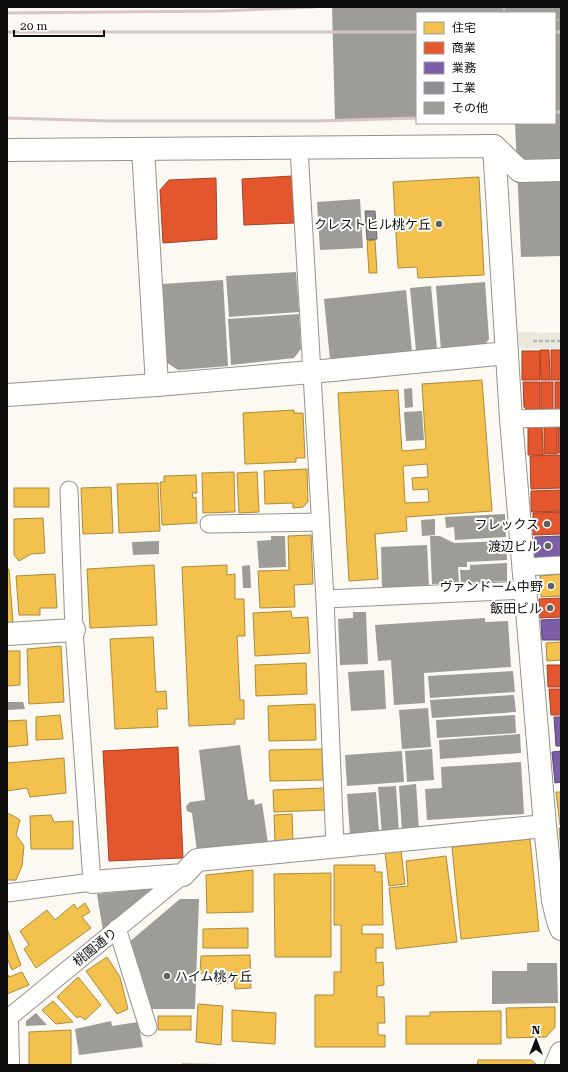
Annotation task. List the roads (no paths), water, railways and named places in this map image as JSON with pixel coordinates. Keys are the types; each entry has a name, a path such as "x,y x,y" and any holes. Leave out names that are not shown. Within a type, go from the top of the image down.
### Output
{"street":[{"path":"494,146 507,353 545,826 556,876 553,901 561,929"},
{"path":"7,150 494,146 520,171 561,170"},
{"path":"143,149 157,385"},
{"path":"7,395 157,385 312,372 507,353"},
{"path":"7,634 74,630"},
{"path":"92,882 183,874 197,860 545,826"},
{"path":"7,1019 8,1065"},
{"path":"556,1065 561,1053"}],"lane":[{"path":"299,148 325,599 335,847"},
{"path":"512,419 561,418"},
{"path":"7,893 92,882 74,630 69,490"},
{"path":"209,524 320,522"},
{"path":"524,566 561,565"},
{"path":"325,599 526,590"},
{"name":"桃園通り","path":"7,1019 183,874"},
{"path":"117,928 148,1027"}],"railway":[{"path":"7,13 221,11 315,7"},
{"path":"7,32 416,32"},
{"path":"556,32 561,32"},
{"path":"556,112 561,112"},
{"path":"7,118 111,121 317,121 416,118"}],"place":[{"name":"クレストヒル桃ケ丘","path":"439,224"},
{"name":"フレックス","path":"547,524"},
{"name":"渡辺ビル","path":"548,546"},
{"name":"ヴァンドーム中野","path":"551,586"},
{"name":"飯田ビル","path":"550,608"},
{"name":"ハイム桃ヶ丘","path":"167,976"}]}
